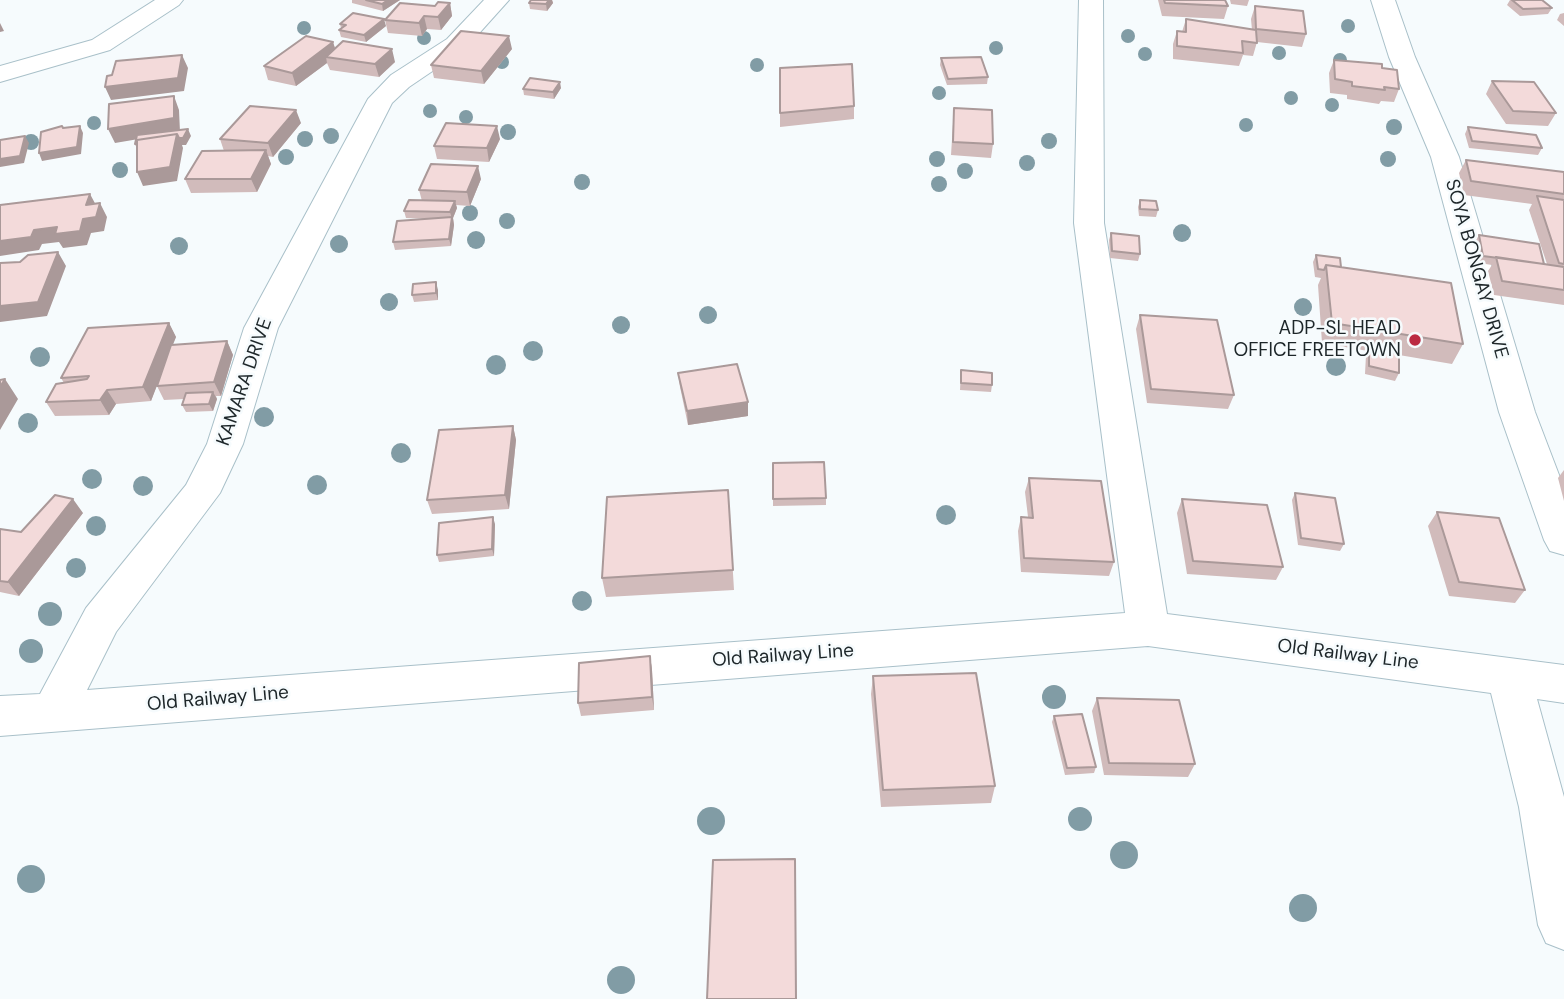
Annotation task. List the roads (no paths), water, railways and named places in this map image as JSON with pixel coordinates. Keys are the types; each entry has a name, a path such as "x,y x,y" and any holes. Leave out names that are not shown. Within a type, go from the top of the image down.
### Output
{"street":[{"path":"0,74 101,45 171,0"},
{"name":"KAMARA DRIVE","path":"53,712 101,621 201,493 225,444 261,328 381,99 400,81 456,44 497,0"},
{"path":"1091,0 1089,223 1148,629"},
{"name":"SOYA BONGAY DRIVE","path":"1383,0 1402,57 1445,157 1517,412 1564,540"},
{"name":"Old Railway Line","path":"0,716 1148,629 1564,684"},
{"path":"1509,676 1542,807 1564,925"}],"place":[{"name":"ADP-SL HEAD OFFICE FREETOWN","path":"1415,340"}]}
